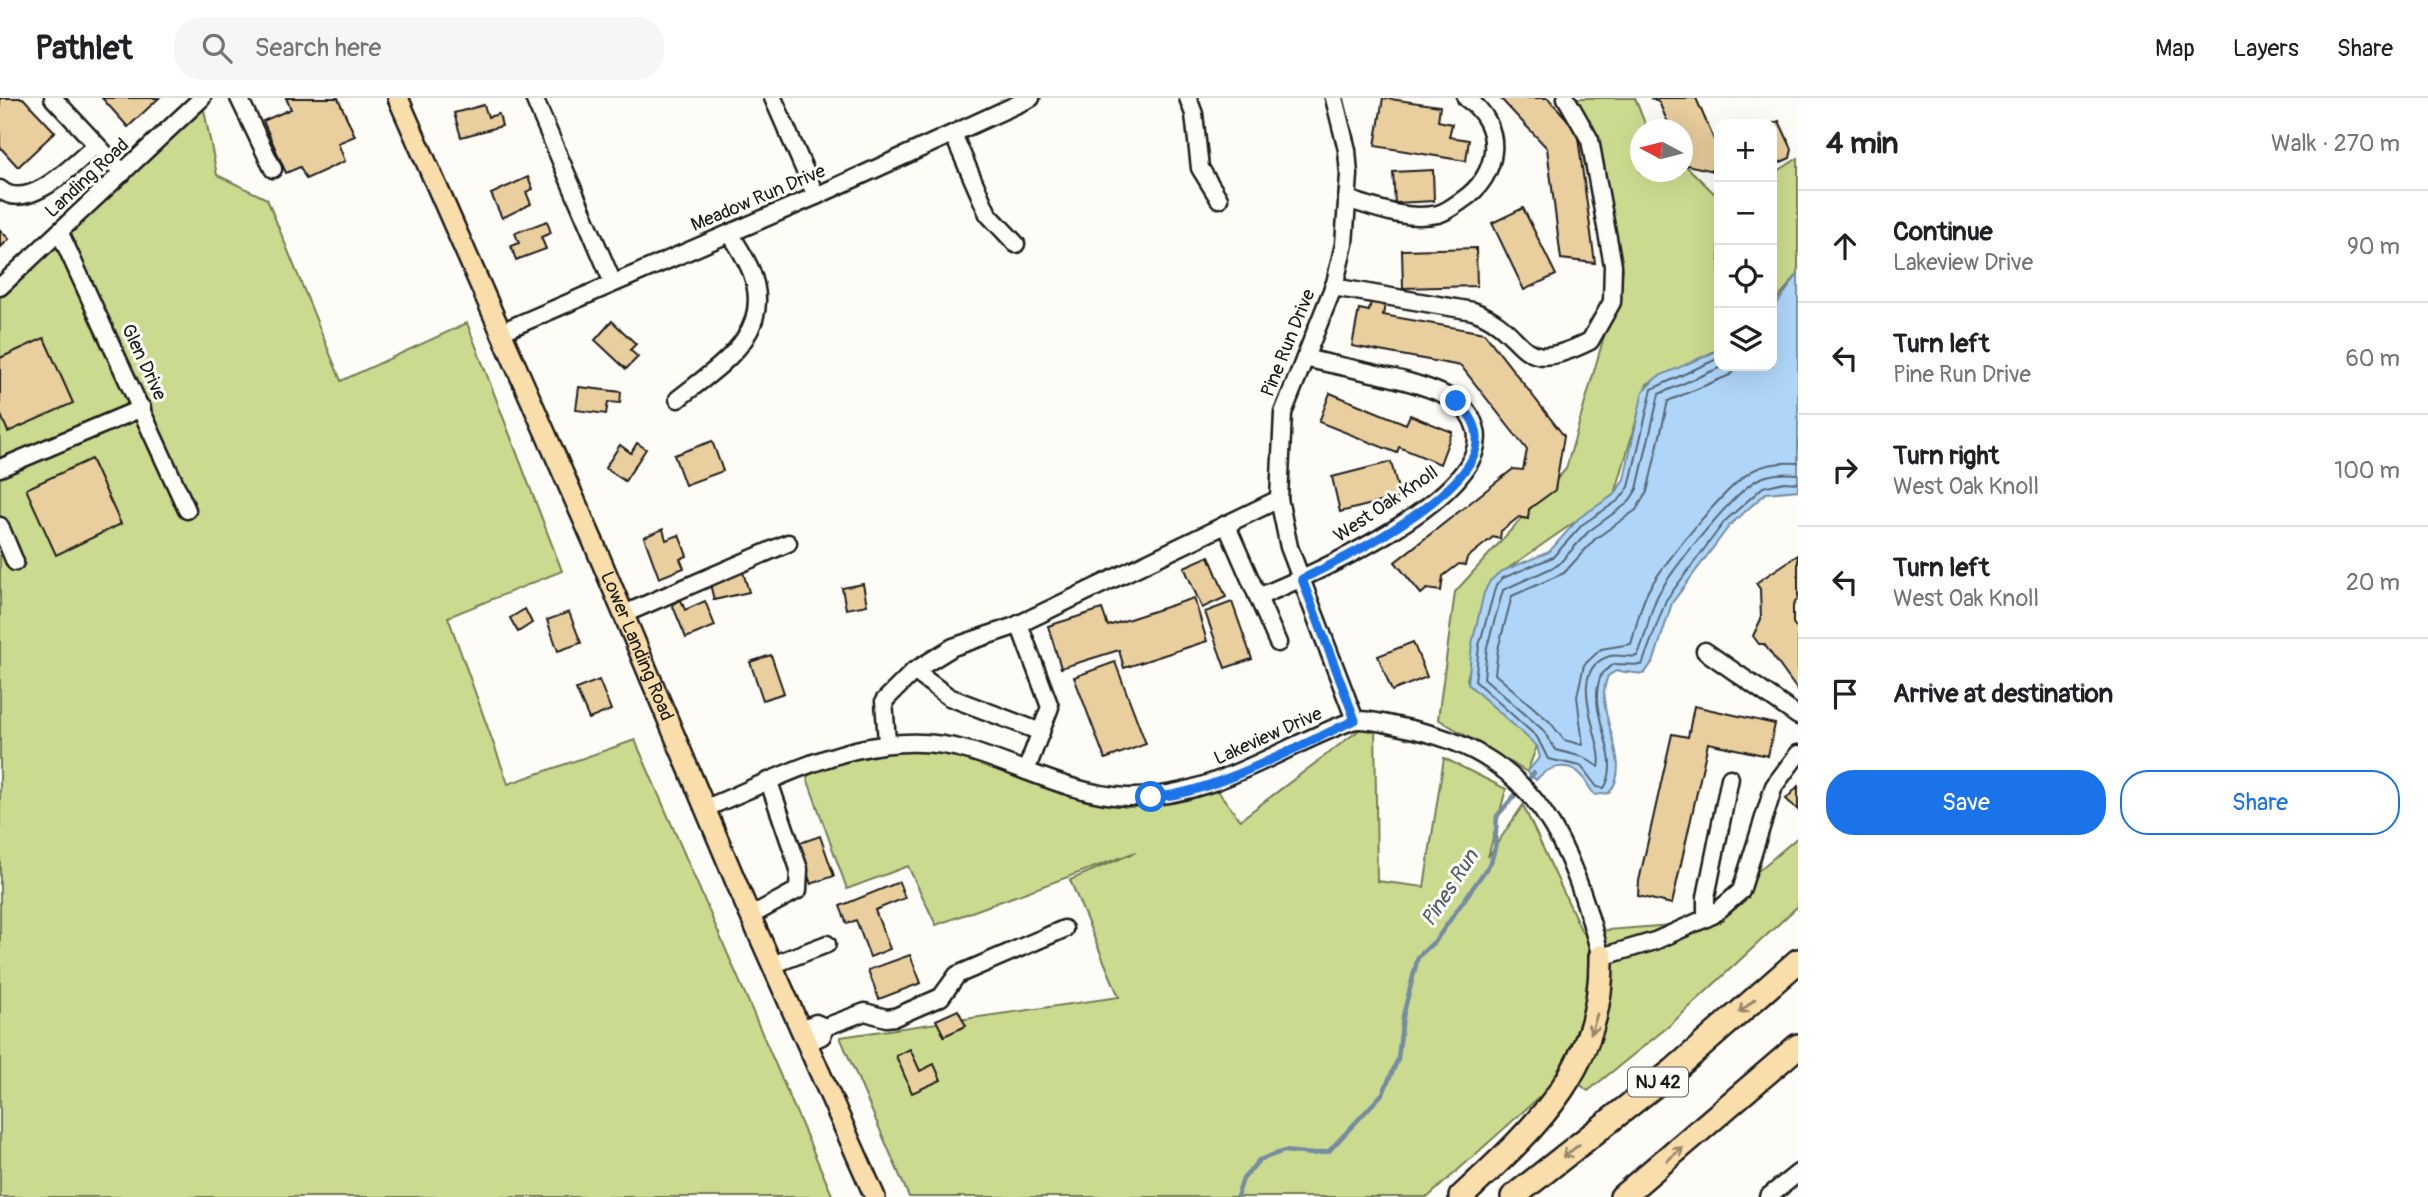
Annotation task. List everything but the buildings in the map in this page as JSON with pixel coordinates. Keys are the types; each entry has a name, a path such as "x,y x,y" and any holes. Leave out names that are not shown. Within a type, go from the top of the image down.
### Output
{"highway":[{"path":"1461,1197 1538,1124 1575,1069 1595,1021 1601,957"},
{"name":"NJ 42","path":"1513,1197 1674,1070 1798,961"},
{"path":"1622,1197 1798,1046"}],"main road":[{"name":"Lower Landing Road","path":"398,98 624,614 750,916 875,1197"}],"street":[{"path":"53,98 123,173"},
{"name":"Landing Road","path":"0,287 202,98"},
{"path":"239,98 274,169"},
{"path":"534,98 613,283"},
{"path":"773,98 816,196"},
{"name":"Meadow Run Drive","path":"501,332 816,196 1029,98"},
{"path":"1188,98 1194,114 1200,168 1219,199"},
{"name":"Pine Run Drive","path":"1334,98 1347,150 1344,244 1334,287 1283,413 1279,499 1282,523 1355,720"},
{"path":"1347,199 1393,213 1425,216 1442,214 1478,190 1492,165 1493,140 1485,114 1466,98"},
{"path":"1334,287 1473,311 1486,316 1532,356 1543,358 1590,341 1612,302 1613,265 1590,140 1566,98"},
{"path":"953,134 988,214 1016,244"},
{"path":"0,189 26,195 46,188 96,145"},
{"name":"Glen Drive","path":"60,233 187,510"},
{"path":"678,399 736,352 747,338 754,319 757,288 751,268 730,233"},
{"name":"West Oak Knoll","path":"1302,579 1365,548 1452,486 1465,473 1475,454 1478,439 1473,420 1456,401 1430,389 1305,358"},
{"path":"0,468 142,408"},
{"path":"887,742 884,701 914,671 953,647 1019,624 1279,499"},
{"path":"1226,524 1278,643"},
{"path":"0,526 15,562"},
{"path":"624,614 788,543"},
{"path":"1258,597 1302,579"},
{"path":"1019,624 1050,706 1026,771"},
{"path":"1705,651 1798,716"},
{"path":"914,671 949,697 1041,732"},
{"path":"1355,720 1443,736 1494,762 1532,794 1560,837 1582,884 1601,957 1655,941 1706,918 1741,891 1774,786 1798,754"},
{"name":"Lakeview Drive","path":"706,808 852,750 887,742 925,740 969,750 1099,794 1167,797 1211,783 1355,720"},
{"path":"1706,918 1706,897 1730,778"},
{"path":"750,916 798,890 799,869 769,782"},
{"path":"804,1036 822,1036 825,1027 865,1012 886,1018 895,1017 941,997 957,975 1064,929"},
{"path":"772,965 827,943"},
{"path":"1768,1197 1798,1173"}],"green space":[{"path":"1569,98 1635,98 1643,119 1630,119 1630,182 1693,182 1693,173 1714,193 1714,351 1647,384 1615,494 1490,581 1467,680 1537,746 1527,772 1438,719 1455,592 1566,469 1623,270 1593,125"},
{"path":"203,105 217,175 267,199 341,381 467,323 562,571 448,617 508,784 635,740 833,1197 0,1197 0,292"},
{"path":"1798,158 1798,274 1777,300 1777,182 1777,172"},
{"path":"1375,718 1377,881 1424,887 1444,758 1506,789 1488,857 1523,805 1582,932 1697,923 1798,837 1798,906 1669,1026 1588,1091 1566,1073 1428,1197 909,1197 840,1037 1119,997 1070,880 1136,852 936,925 908,866 847,889 807,778 810,765 925,740 1099,794 1214,786 1240,820"}],"water":[{"path":"1798,274 1798,490 1766,493 1730,525 1672,603 1654,660 1644,674 1616,671 1608,676 1604,691 1605,706 1618,766 1616,780 1609,793 1595,795 1584,778 1571,768 1552,769 1536,780 1527,772 1540,757 1537,746 1468,684 1472,644 1484,593 1490,581 1500,572 1549,552 1579,518 1615,494 1624,479 1643,391 1657,377 1714,352 1714,371 1777,371 1777,304"}],"waterway":[{"name":"Pines Run","path":"1237,1197 1243,1179 1259,1160 1284,1151 1313,1154 1329,1151 1383,1093 1398,1059 1403,1016 1418,957 1436,940 1491,862 1495,848 1497,816 1534,773"}],"route":[{"path":"1151,797 1167,797 1199,788 1355,720 1302,579 1365,548 1452,486 1465,473 1475,454 1478,439 1473,420 1456,401"}]}
